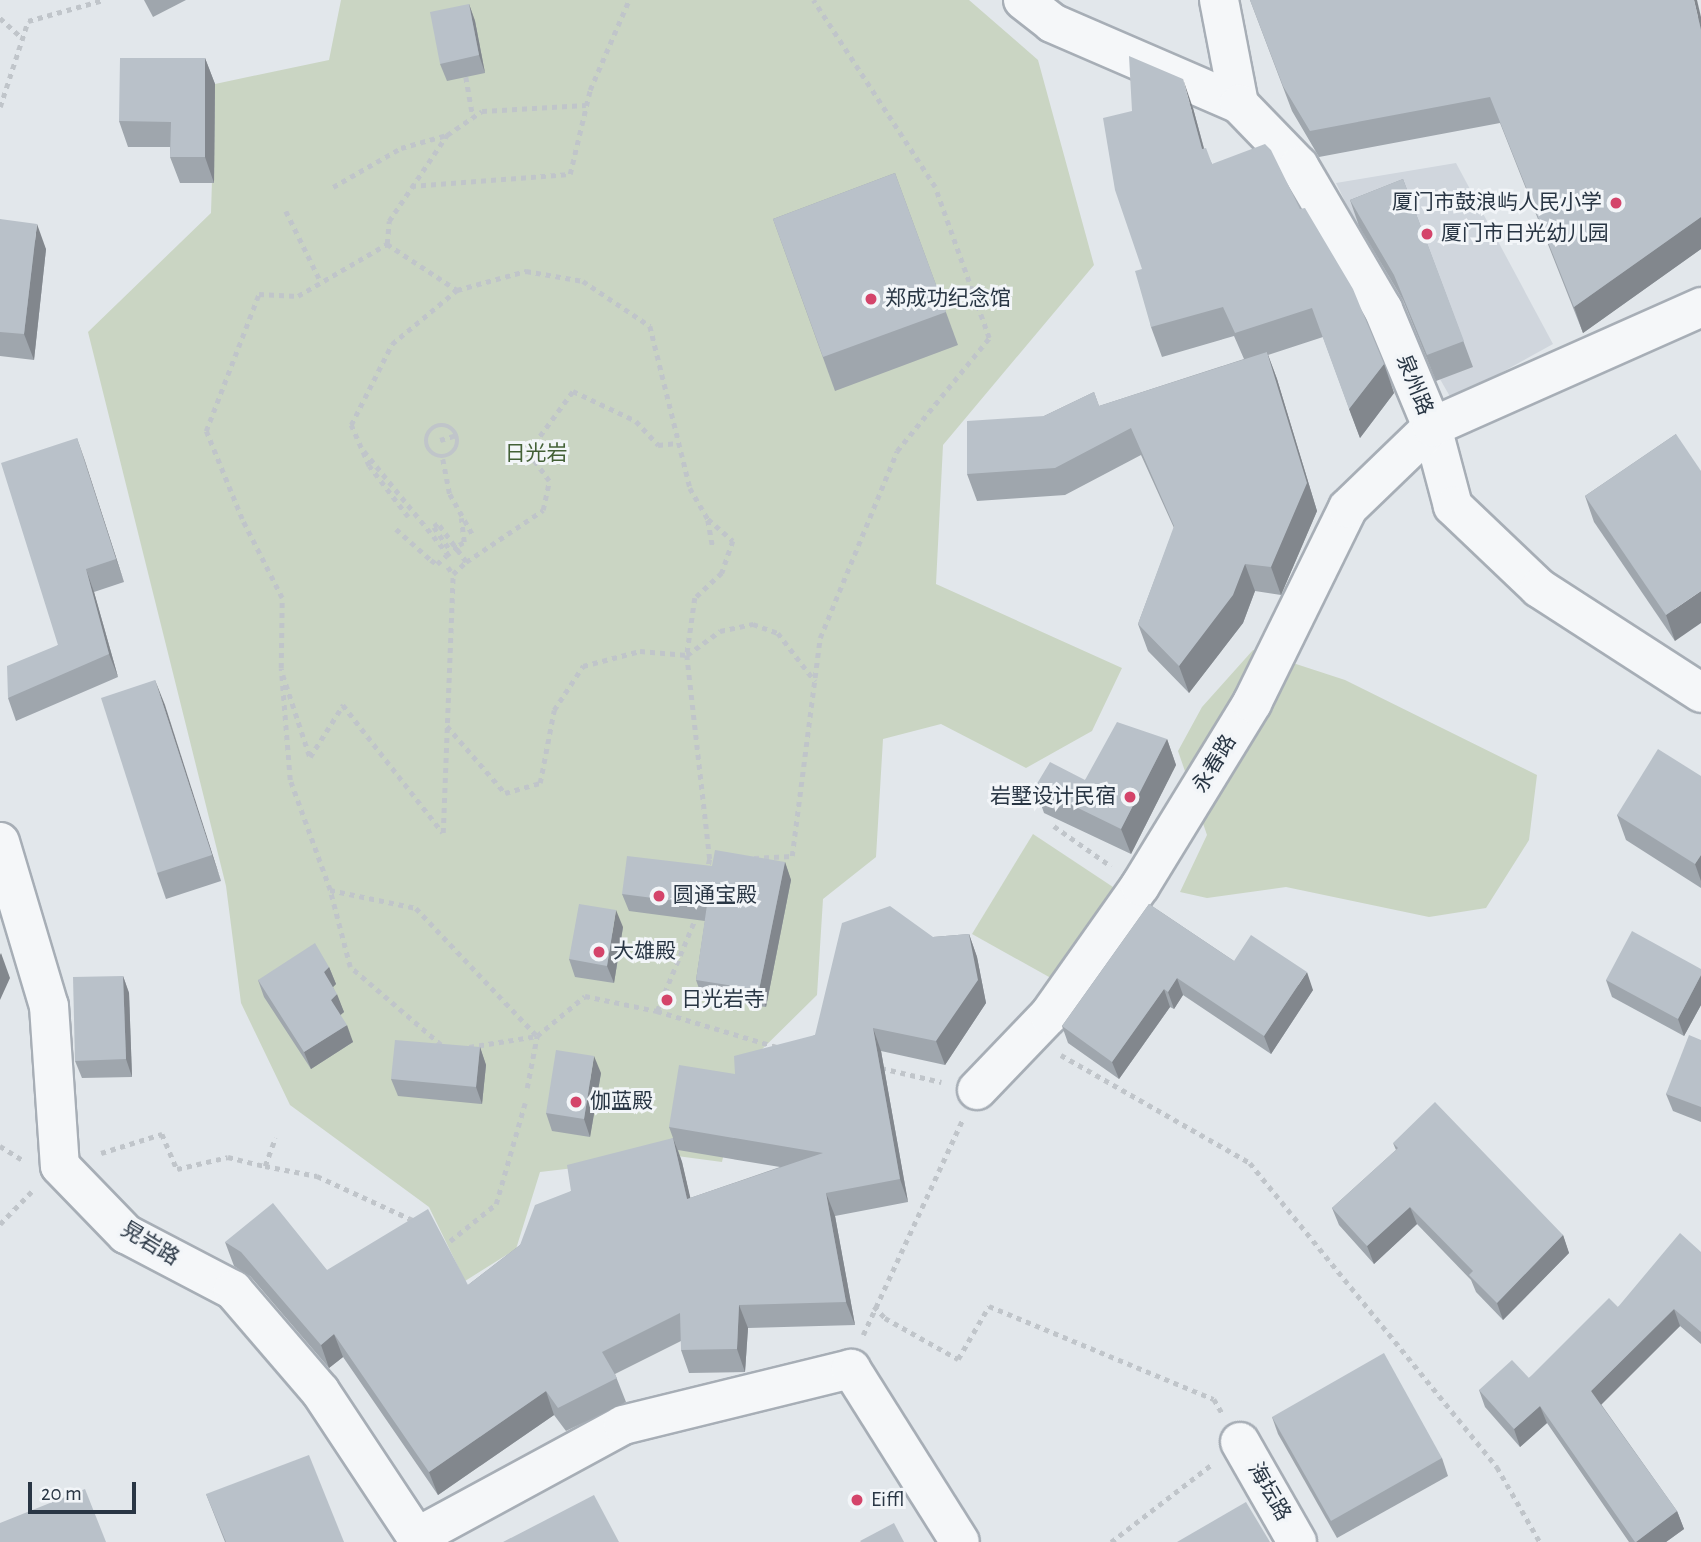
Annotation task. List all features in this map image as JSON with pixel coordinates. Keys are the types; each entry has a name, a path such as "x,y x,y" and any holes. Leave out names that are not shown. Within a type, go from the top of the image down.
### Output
{"street":[{"path":"1023,0 1052,23 1239,104"},
{"path":"1219,0 1239,104"},
{"name":"泉州路","path":"1239,104 1299,166 1383,309 1432,427 1453,506 1539,588 1701,693"},
{"name":"永春路","path":"977,1090 1049,1015 1140,886 1252,703 1348,508 1432,427 1701,307"},
{"path":"0,842 49,1006 60,1166"},
{"name":"晃岩路","path":"60,1166 126,1234 233,1290 320,1391 419,1539"},
{"path":"419,1539 623,1425 851,1369 960,1542"},
{"name":"海坛路","path":"1240,1442 1297,1542"}],"path":[{"path":"0,107 28,21 103,0"},
{"path":"411,186 570,174 586,105 629,0"},
{"path":"751,858 792,856 820,638 897,451 989,338 935,187 813,0"},
{"path":"0,19 22,38"},
{"path":"466,77 473,117"},
{"path":"333,187 401,148 447,135 482,111 586,105"},
{"path":"387,244 390,221 447,135"},
{"path":"286,211 321,282"},
{"path":"387,244 298,296 260,295 206,431 242,519 282,598 281,668 290,780 330,890 350,967 449,1050"},
{"path":"387,244 457,290"},
{"path":"408,517 369,466 351,425 392,344 457,290 526,271 583,281 650,326 690,488 708,519 733,541 722,573 695,598 687,655 710,859 704,884"},
{"path":"453,575 466,562 543,510 549,481 528,452 572,391 636,421 658,444 677,443"},
{"path":"456,435 438,424 427,432 428,447 443,459 450,494 474,537"},
{"path":"440,440 456,435"},
{"path":"443,459 454,451 456,435"},
{"path":"360,447 448,554"},
{"path":"396,529 437,564 464,542 461,514"},
{"path":"708,519 713,547"},
{"path":"448,554 434,527 438,524 466,562"},
{"path":"281,668 310,757 343,705 443,833 453,575 448,567"},
{"path":"447,726 505,793 540,783 554,710 583,666 640,651 687,655 720,631 752,624 778,634 816,681"},
{"path":"1054,826 1140,886"},
{"path":"710,859 724,859"},
{"path":"330,890 416,908 537,1036"},
{"path":"657,1011 698,908"},
{"path":"461,1048 537,1036 585,996 657,1011 789,1049"},
{"path":"527,1088 537,1036"},
{"path":"1029,1036 1250,1163 1497,1467 1540,1542"},
{"path":"851,1369 874,1305 977,1090 868,1065"},
{"path":"450,1241 496,1204 525,1103"},
{"path":"0,1223 60,1166 162,1134 177,1169 229,1157 317,1176 406,1214 422,1226"},
{"path":"265,1166 275,1138"},
{"path":"874,1305 885,1318 958,1359 989,1306 1214,1399 1240,1442 1111,1542"}],"shaded area":[{"name":"厦门市日光幼儿园","path":"1456,163 1553,344 1452,400 1386,285 1336,183"}],"green space":[{"name":"日光岩","path":"341,0 969,0 1038,60 1094,265 943,445 936,584 1122,668 1092,731 1026,768 941,724 883,739 876,857 823,899 817,995 741,1070 722,1162 677,1156 540,1172 516,1249 465,1281 429,1207 290,1105 241,1003 226,886 88,332 211,213 215,84 329,60"},
{"path":"1253,650 1345,680 1537,775 1529,840 1486,908 1429,917 1286,887 1207,898 1180,892 1207,835 1178,751 1202,707"},
{"path":"1033,834 1116,889 1058,982 972,934"}],"building":[{"name":"厦门市鼓浪屿人民小学","path":"1250,0 1694,0 1701,30 1701,217 1574,307 1490,97 1310,131 1283,86"},
{"path":"469,4 479,55 440,64 430,12"},
{"path":"1129,56 1183,79 1202,149 1206,148 1212,164 1265,144 1271,150 1300,209 1305,208 1353,289 1384,364 1349,409 1312,308 1235,333 1223,307 1151,327 1135,271 1142,269 1115,190 1103,118 1132,111"},
{"path":"120,58 205,58 205,157 170,157 171,122 119,121"},
{"name":"郑成功纪念馆","path":"895,173 946,312 823,357 773,219"},
{"path":"1403,179 1464,341 1427,355 1394,275 1350,200"},
{"path":"0,219 37,224 24,334 0,332"},
{"path":"1267,352 1307,483 1271,567 1245,564 1233,595 1179,666 1138,624 1174,526 1131,428 1055,468 967,474 967,421 1044,416 1094,392 1099,406"},
{"path":"1676,434 1701,471 1701,591 1666,615 1585,496"},
{"path":"77,438 116,559 86,569 109,654 8,698 7,666 58,645 1,463"},
{"path":"155,680 212,855 157,873 101,698"},
{"path":"1117,722 1167,739 1121,829 1035,787 1050,762 1085,780"},
{"path":"1658,749 1701,776 1701,855 1695,864 1617,815"},
{"path":"715,850 785,862 759,990 696,980 707,905 622,894 627,856 712,866"},
{"path":"579,904 616,910 607,966 569,959"},
{"path":"1149,904 1234,961 1251,935 1307,972 1264,1036 1177,978 1168,992 1164,989 1112,1062 1062,1026"},
{"path":"890,906 933,937 969,934 978,980 936,1041 873,1028 900,1179 826,1193 846,1302 739,1305 737,1349 681,1350 680,1313 602,1352 617,1378 558,1408 546,1391 429,1472 334,1334 321,1345 241,1252 225,1242 273,1203 327,1270 428,1209 468,1285 520,1245 535,1205 571,1191 567,1165 673,1138 687,1199 823,1153 669,1127 679,1065 735,1074 734,1056 815,1035 842,923"},
{"path":"1632,931 1701,969 1701,975 1678,1019 1606,980"},
{"path":"315,943 329,967 324,972 337,994 331,1000 347,1025 304,1052 258,980"},
{"path":"123,976 126,1059 75,1061 73,977"},
{"path":"1689,1035 1701,1040 1701,1107 1666,1094"},
{"path":"395,1040 480,1047 476,1087 391,1079"},
{"path":"556,1050 594,1056 584,1119 546,1113"},
{"path":"1435,1102 1563,1235 1497,1303 1469,1275 1473,1271 1410,1207 1367,1246 1332,1208 1398,1148 1393,1143"},
{"path":"1680,1233 1701,1252 1701,1332 1674,1309 1591,1391 1677,1511 1635,1542 1540,1406 1514,1429 1479,1390 1512,1360 1529,1378 1609,1298 1618,1307"},
{"path":"1384,1353 1442,1458 1331,1521 1272,1417"},
{"path":"309,1455 344,1542 226,1542 206,1494"},
{"path":"85,1489 106,1542 0,1542 0,1523"},
{"path":"594,1495 619,1542 503,1542"},
{"path":"1246,1502 1270,1542 1177,1542"},
{"path":"894,1523 904,1542 860,1541"}],"place":[{"name":"厦门市鼓浪屿人民小学","path":"1616,203"},
{"name":"厦门市日光幼儿园","path":"1427,234"},
{"name":"郑成功纪念馆","path":"871,299"},
{"name":"岩墅设计民宿","path":"1130,797"},
{"name":"圆通宝殿","path":"659,896"},
{"name":"大雄殿","path":"599,952"},
{"name":"日光岩寺","path":"667,1000"},
{"name":"伽蓝殿","path":"576,1102"},
{"name":"Eiffl","path":"857,1500"}]}
